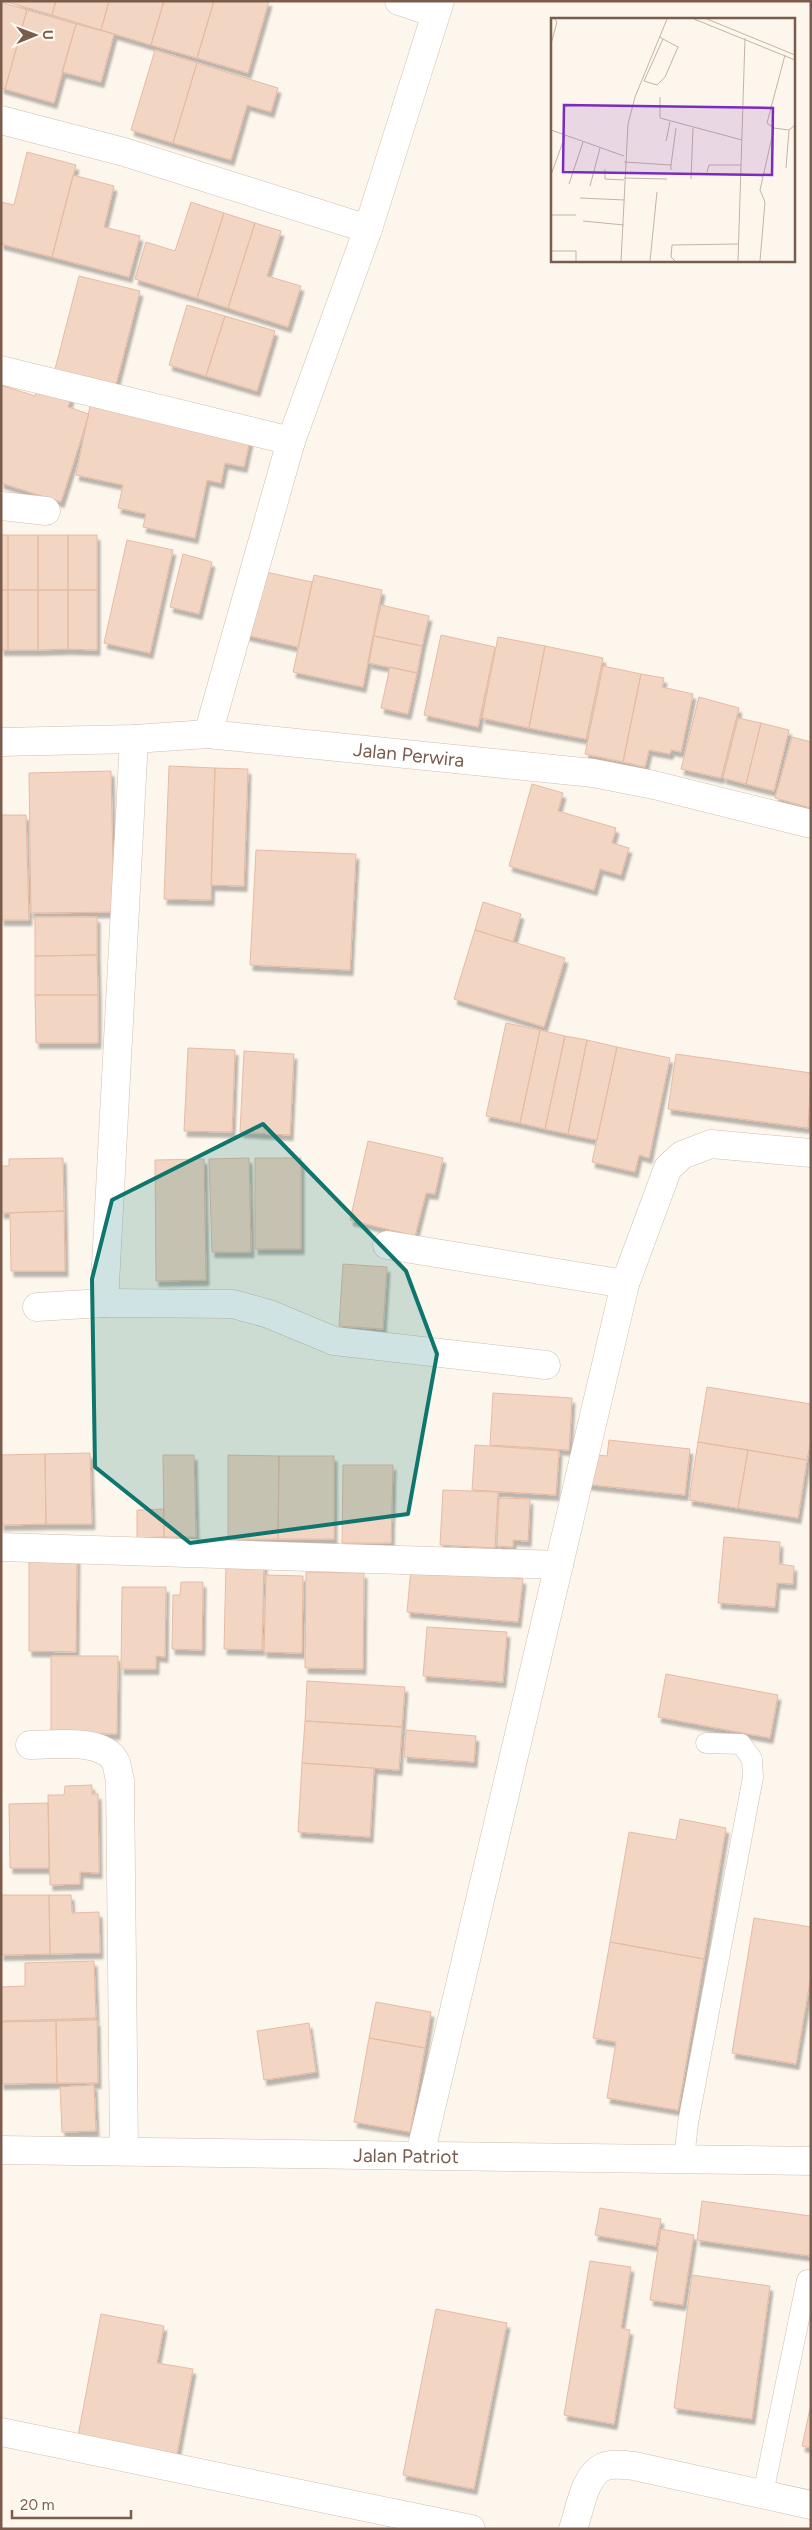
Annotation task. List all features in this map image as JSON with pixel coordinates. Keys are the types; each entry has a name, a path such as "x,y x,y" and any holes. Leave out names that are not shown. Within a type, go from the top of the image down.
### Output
{"street":[{"path":"208,734 291,441 368,228 437,7 399,1"},
{"path":"1,120 124,152 368,228"},
{"path":"1,370 291,441"},
{"path":"1,506 46,511"},
{"name":"Jalan Perwira","path":"1,742 134,739 208,734 594,774 654,785 811,824"},
{"path":"104,1303 134,739"},
{"path":"420,2155 625,1284 668,1168 682,1155 711,1144 811,1153"},
{"path":"387,1245 625,1284"},
{"path":"37,1307 104,1303 233,1304 269,1314 334,1341 546,1364"},
{"path":"1,1547 559,1565"},
{"path":"30,1744 100,1747 109,1753 116,1762 120,1780 124,2151"},
{"name":"Jalan Patriot","path":"1,2150 811,2160"},
{"path":"1,2432 471,2529"},
{"path":"574,2529 592,2476 603,2467 614,2464 634,2466 811,2505"}],"lane":[{"path":"684,2158 688,2123 753,1777 752,1759 741,1744 706,1743"},
{"path":"763,2494 807,2280"}],"highlighted area":[{"path":"263,1124 406,1271 437,1354 408,1514 190,1543 95,1467 92,1279 112,1200"}],"building":[{"path":"4,1 56,1 52,15"},
{"path":"56,1 109,1 101,30 52,15"},
{"path":"109,1 164,1 151,45 101,30"},
{"path":"164,1 214,1 197,58 151,45"},
{"path":"214,1 269,1 248,73 197,58"},
{"path":"1,2 27,10 5,89 1,88"},
{"path":"27,10 76,24 54,103 5,89"},
{"path":"76,24 114,34 101,82 62,72"},
{"path":"155,50 197,63 173,143 131,130"},
{"path":"197,63 278,88 271,112 247,105 231,160 173,143"},
{"path":"27,152 76,165 52,257 1,244 1,202 14,205"},
{"path":"73,175 114,186 104,227 140,236 129,277 52,257"},
{"path":"191,202 224,213 197,298 135,279 146,242 175,251"},
{"path":"224,213 255,223 228,308 197,298"},
{"path":"255,223 281,231 267,276 301,286 288,327 228,308"},
{"path":"79,276 140,291 114,392 53,377"},
{"path":"187,305 225,316 206,376 169,365"},
{"path":"225,316 275,331 257,391 206,376"},
{"path":"1,385 35,396 38,386 71,397 68,407 89,414 61,502 1,483"},
{"path":"90,406 250,440 244,467 225,463 221,483 207,480 195,538 143,527 146,514 118,508 123,485 76,475"},
{"path":"1,535 8,535 8,590 1,590"},
{"path":"8,535 38,535 38,590 8,590"},
{"path":"38,535 68,535 68,590 38,590"},
{"path":"68,535 97,535 97,590 68,590"},
{"path":"127,540 173,550 150,653 104,643"},
{"path":"183,554 212,562 199,614 170,607"},
{"path":"261,571 312,582 298,647 246,635"},
{"path":"314,575 382,590 363,687 293,672"},
{"path":"1,590 8,590 8,650 1,650"},
{"path":"8,590 38,590 38,650 8,650"},
{"path":"38,590 68,590 68,649 38,650"},
{"path":"68,590 97,590 97,650 68,649"},
{"path":"381,605 429,616 422,646 374,636"},
{"path":"441,635 495,647 478,727 424,715"},
{"path":"374,636 422,646 417,673 369,663"},
{"path":"498,637 545,646 529,728 482,718"},
{"path":"545,646 603,658 586,739 529,728"},
{"path":"603,666 641,674 623,762 585,754"},
{"path":"390,667 417,673 408,714 381,708"},
{"path":"641,674 664,678 662,687 693,694 681,752 671,750 670,754 649,750 645,767 623,762"},
{"path":"699,697 739,708 721,778 681,769"},
{"path":"738,718 761,723 746,784 723,778"},
{"path":"761,723 789,730 774,791 746,784"},
{"path":"792,737 811,742 811,808 775,798"},
{"path":"169,766 215,768 211,900 164,899"},
{"path":"215,768 248,769 244,886 211,885"},
{"path":"111,771 114,912 31,913 29,773"},
{"path":"532,784 563,793 558,811 616,828 612,843 629,848 621,875 600,869 594,890 509,866"},
{"path":"1,815 26,815 29,920 1,920"},
{"path":"256,850 356,854 350,970 250,965"},
{"path":"483,902 521,914 513,942 475,930"},
{"path":"35,917 97,917 97,955 35,956"},
{"path":"475,930 565,958 544,1027 454,999"},
{"path":"97,955 98,995 35,995 35,956"},
{"path":"35,995 98,995 98,1043 36,1043"},
{"path":"506,1023 540,1030 520,1123 486,1116"},
{"path":"540,1030 565,1036 545,1129 520,1123"},
{"path":"565,1036 587,1040 568,1134 545,1129"},
{"path":"587,1040 617,1047 597,1140 568,1134"},
{"path":"617,1047 670,1058 649,1158 639,1155 635,1172 592,1162"},
{"path":"188,1048 235,1050 232,1132 184,1131"},
{"path":"244,1051 294,1054 290,1135 240,1132"},
{"path":"676,1054 811,1073 808,1128 668,1109"},
{"path":"368,1141 443,1158 435,1194 426,1193 415,1236 350,1220"},
{"path":"63,1158 64,1211 1,1213 1,1166 9,1166 9,1159"},
{"path":"249,1158 251,1252 212,1252 209,1159"},
{"path":"255,1158 301,1158 301,1249 255,1249"},
{"path":"204,1159 206,1280 156,1281 155,1160"},
{"path":"64,1211 65,1271 11,1271 10,1213"},
{"path":"343,1264 387,1267 383,1329 339,1326"},
{"path":"707,1387 811,1404 811,1440 807,1460 698,1442"},
{"path":"493,1393 572,1398 569,1450 490,1445"},
{"path":"609,1440 690,1449 685,1495 584,1484 587,1454 607,1456"},
{"path":"698,1442 748,1450 738,1508 689,1500"},
{"path":"475,1445 559,1451 556,1495 472,1490"},
{"path":"748,1450 807,1460 798,1518 738,1508"},
{"path":"90,1453 92,1524 46,1524 45,1454"},
{"path":"45,1454 46,1524 1,1525 1,1455"},
{"path":"163,1455 194,1455 196,1537 164,1537"},
{"path":"228,1455 279,1456 278,1539 228,1539"},
{"path":"279,1456 334,1456 334,1539 278,1539"},
{"path":"343,1465 393,1465 391,1543 342,1543"},
{"path":"443,1490 498,1492 495,1548 440,1545"},
{"path":"499,1498 530,1499 528,1541 513,1540 513,1547 497,1546"},
{"path":"164,1509 164,1537 137,1538 137,1510"},
{"path":"724,1537 780,1542 779,1564 794,1566 793,1584 777,1583 775,1607 718,1603"},
{"path":"29,1553 77,1554 76,1652 29,1651"},
{"path":"226,1563 264,1563 262,1650 224,1649"},
{"path":"411,1568 523,1579 518,1622 407,1612"},
{"path":"306,1572 364,1573 363,1669 305,1668"},
{"path":"266,1575 303,1576 302,1653 264,1652"},
{"path":"181,1582 203,1582 202,1650 172,1649 173,1595 180,1595"},
{"path":"122,1587 166,1587 165,1657 156,1656 156,1669 121,1669"},
{"path":"427,1627 507,1632 503,1682 423,1676"},
{"path":"51,1656 118,1656 117,1734 51,1733"},
{"path":"666,1674 778,1695 770,1738 658,1717"},
{"path":"307,1681 405,1687 402,1727 305,1721"},
{"path":"305,1721 402,1727 399,1770 302,1763"},
{"path":"406,1730 476,1736 474,1762 404,1757"},
{"path":"302,1763 374,1768 370,1837 298,1832"},
{"path":"92,1785 92,1794 98,1794 99,1873 80,1872 80,1884 50,1885 48,1795 64,1795 65,1786"},
{"path":"48,1803 49,1868 10,1868 9,1804"},
{"path":"680,1819 726,1828 704,1959 610,1942 629,1832 676,1840"},
{"path":"1,1895 49,1895 50,1954 1,1955"},
{"path":"49,1895 71,1895 72,1913 99,1912 100,1953 50,1954"},
{"path":"754,1918 811,1927 811,1975 796,2064 732,2053"},
{"path":"610,1942 704,1959 678,2110 607,2098 616,2042 593,2038"},
{"path":"94,1961 96,2018 1,2021 1,1987 25,1986 25,1963"},
{"path":"376,2002 431,2012 425,2048 369,2038"},
{"path":"97,2020 98,2083 57,2083 56,2021"},
{"path":"56,2021 57,2083 1,2084 1,2022"},
{"path":"309,2023 316,2072 264,2080 257,2031"},
{"path":"369,2038 425,2048 410,2132 354,2122"},
{"path":"94,2085 96,2131 62,2132 60,2087"},
{"path":"702,2201 811,2216 811,2256 697,2240"},
{"path":"600,2208 661,2219 656,2246 595,2235"},
{"path":"661,2229 694,2235 683,2305 650,2300"},
{"path":"590,2261 631,2267 621,2328 630,2330 614,2424 564,2415"},
{"path":"692,2275 770,2286 752,2419 674,2408"},
{"path":"436,2309 507,2323 474,2489 403,2475"},
{"path":"101,2314 164,2326 157,2363 193,2369 177,2454 78,2436"},
{"path":"811,2404 811,2448 802,2446"}]}
